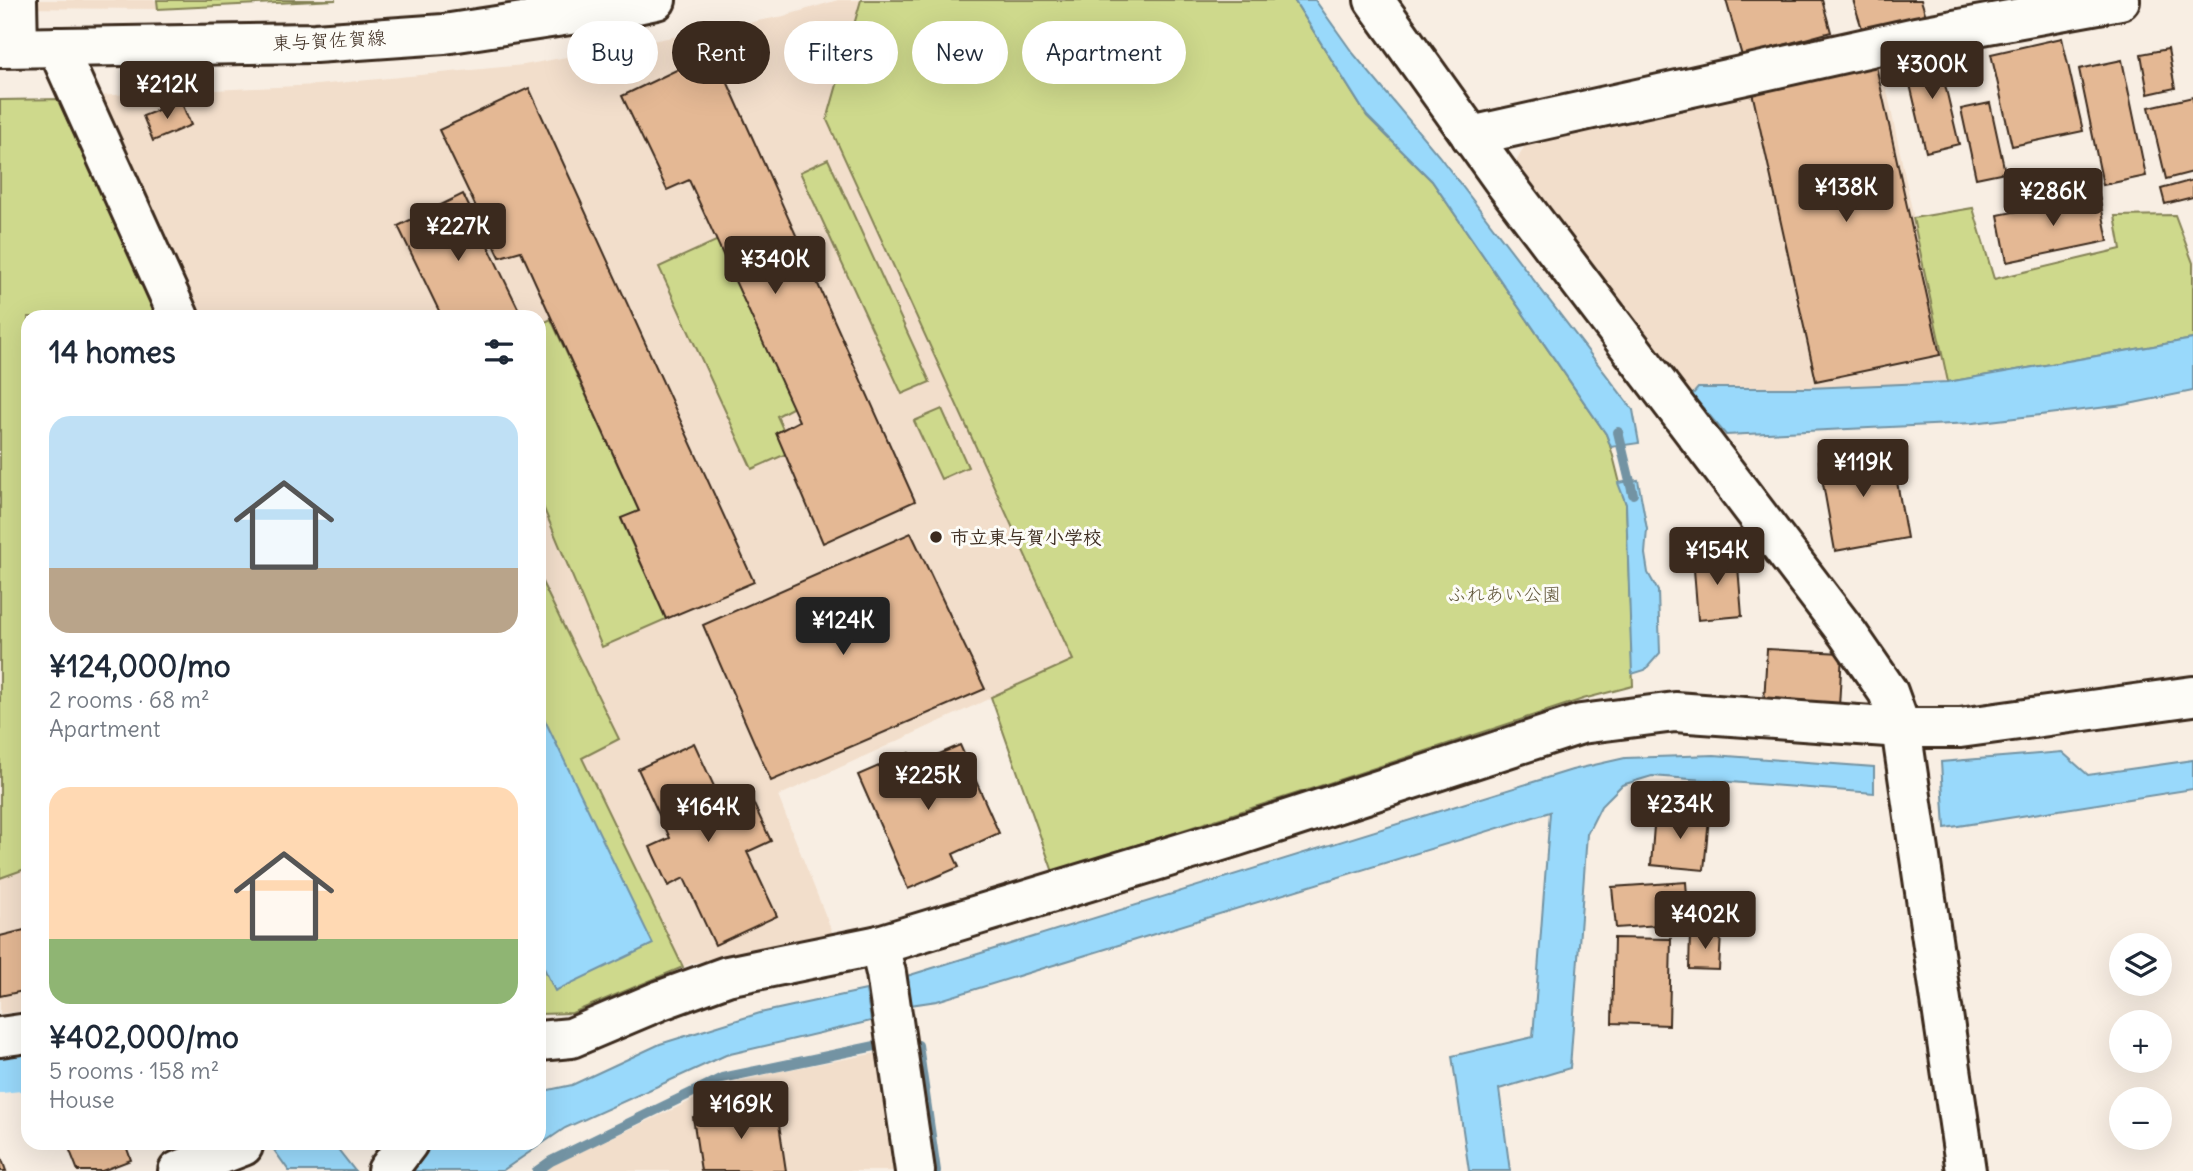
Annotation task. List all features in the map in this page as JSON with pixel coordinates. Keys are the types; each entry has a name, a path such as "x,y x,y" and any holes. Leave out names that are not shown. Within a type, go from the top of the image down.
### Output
{"street":[{"path":"9,47 17,0"},
{"path":"1374,0 1471,136 1848,634 1888,692 1901,728 1966,1171"},
{"path":"1471,136 1916,37 2120,0"},
{"name":"東与賀佐賀線","path":"9,47 315,43 444,34 634,2"},
{"path":"57,47 176,310"},
{"path":"546,1040 571,1038 727,976 879,945 1234,837 1581,724 1675,712 1901,728 1973,727 2193,696"},
{"path":"879,945 886,972 915,1171"},
{"path":"0,1037 21,1034"},
{"path":"178,1171 233,1150"},
{"path":"387,1171 403,1150"}],"shaded area":[{"path":"0,0 157,0 158,9 0,8"},
{"name":"市立東与賀小学校","path":"838,0 1294,0 1367,116 1432,181 1592,414 1073,660 778,796 834,937 693,963 572,1013 546,1014 546,310 192,310 94,96 317,85 524,65 567,57 567,84 658,84 658,40 672,37 672,84 770,84 770,21 757,21"},
{"path":"1880,57 1948,382 1809,388 1698,388 1692,395 1516,162 1533,130"},
{"path":"21,870 21,1011 0,1014 0,878"},
{"path":"877,1053 894,1171 545,1171 554,1164 728,1084"}],"green space":[{"path":"157,0 336,0 158,9"},
{"name":"ふれあい公園","path":"861,0 1294,0 1367,116 1432,181 1606,434 1626,504 1633,686 1583,699 1053,872 991,697 1073,660 827,120 837,84 898,84 898,21 855,21"},
{"path":"64,99 161,310 21,310 21,870 0,878 0,100"},
{"path":"828,159 930,382 902,394 800,172"},
{"path":"1973,208 1994,279 2121,249 2115,216 2175,215 2193,263 2193,339 1948,382 1913,218"},
{"path":"718,240 794,407 777,416 793,451 752,469 659,267"},
{"path":"551,319 639,511 621,519 666,619 602,647 546,514 546,322"},
{"path":"942,409 968,467 941,479 914,421"},
{"path":"546,590 619,739 582,758 683,967 572,1013 546,1014"}],"water":[{"path":"1294,0 1315,0 1352,52 1439,156 1633,410 1639,443 1611,447 1606,434 1432,181 1367,116"},
{"path":"2193,339 2193,391 2124,405 1973,423 1726,435 1692,395 1698,388 1809,388 1948,382"},
{"path":"1638,480 1647,529 1645,554 1648,573 1658,591 1660,653 1645,670 1632,674 1626,504 1618,483"},
{"path":"546,722 653,944 555,991 546,972"},
{"path":"2062,752 2088,775 2193,760 2193,789 1945,828 1941,762"},
{"path":"1714,755 1874,767 1874,793 1652,776 1622,785 1601,806 1587,834 1570,1068 1499,1089 1510,1171 1469,1171 1452,1056 1533,1037 1550,812 937,1001 910,1005 907,976 1572,770 1625,758"},
{"path":"866,990 871,1021 726,1055 565,1128 546,1141 546,1091 572,1085 660,1044 760,1013"},
{"path":"274,1150 338,1150 355,1171 289,1171"},
{"path":"425,1150 533,1150 502,1171 407,1171 413,1159"}],"building":[{"path":"1726,0 1822,0 1831,32 1742,56"},
{"path":"1853,0 1921,0 1926,16 1864,35"},
{"path":"2062,38 2083,131 2012,146 1991,54"},
{"path":"2168,49 2175,88 2148,94 2141,54"},
{"path":"1937,51 1959,144 1926,152 1904,59"},
{"path":"2122,60 2146,176 2103,185 2079,69"},
{"path":"1876,66 1940,355 1816,381 1752,92"},
{"path":"672,72 672,84 728,84 915,501 823,543 776,433 799,421 689,180 667,190 622,96 647,84 658,84 658,79"},
{"path":"529,88 754,582 666,619 621,518 639,511 521,251 500,257 439,130"},
{"path":"2193,97 2193,172 2166,179 2149,107"},
{"path":"181,101 191,125 153,141 143,116"},
{"path":"1990,103 2005,172 1976,178 1961,109"},
{"path":"2193,180 2193,197 2165,204 2161,189"},
{"path":"463,194 519,310 439,310 398,226"},
{"path":"2099,195 2108,241 2007,262 1998,215"},
{"path":"1891,448 1907,538 1835,551 1819,461"},
{"path":"911,533 985,689 771,781 703,625"},
{"path":"1737,554 1742,616 1698,620 1693,557"},
{"path":"1767,649 1842,653 1839,707 1764,703"},
{"path":"694,743 724,808 750,796 771,841 747,852 777,916 715,945 684,878 668,886 650,847 670,838 638,769"},
{"path":"960,745 999,833 953,854 959,867 908,889 858,775 909,753 914,765"},
{"path":"1655,813 1709,818 1704,870 1651,865"},
{"path":"1686,882 1689,923 1616,928 1612,887"},
{"path":"21,931 21,992 0,996 0,936"},
{"path":"1690,933 1721,933 1719,970 1689,969"},
{"path":"1614,938 1671,939 1669,1025 1612,1023"},
{"path":"776,1104 786,1171 701,1171 693,1117"},
{"path":"70,1150 127,1150 131,1160 102,1171 78,1171"},
{"path":"0,1154 6,1171 0,1171"}],"waterway":[{"path":"1618,432 1633,494"},
{"path":"918,1045 936,1171"},
{"path":"537,1171 551,1161 722,1078 875,1046"},
{"path":"0,1074 21,1072"}],"place":[{"name":"市立東与賀小学校","path":"936,537"}]}
